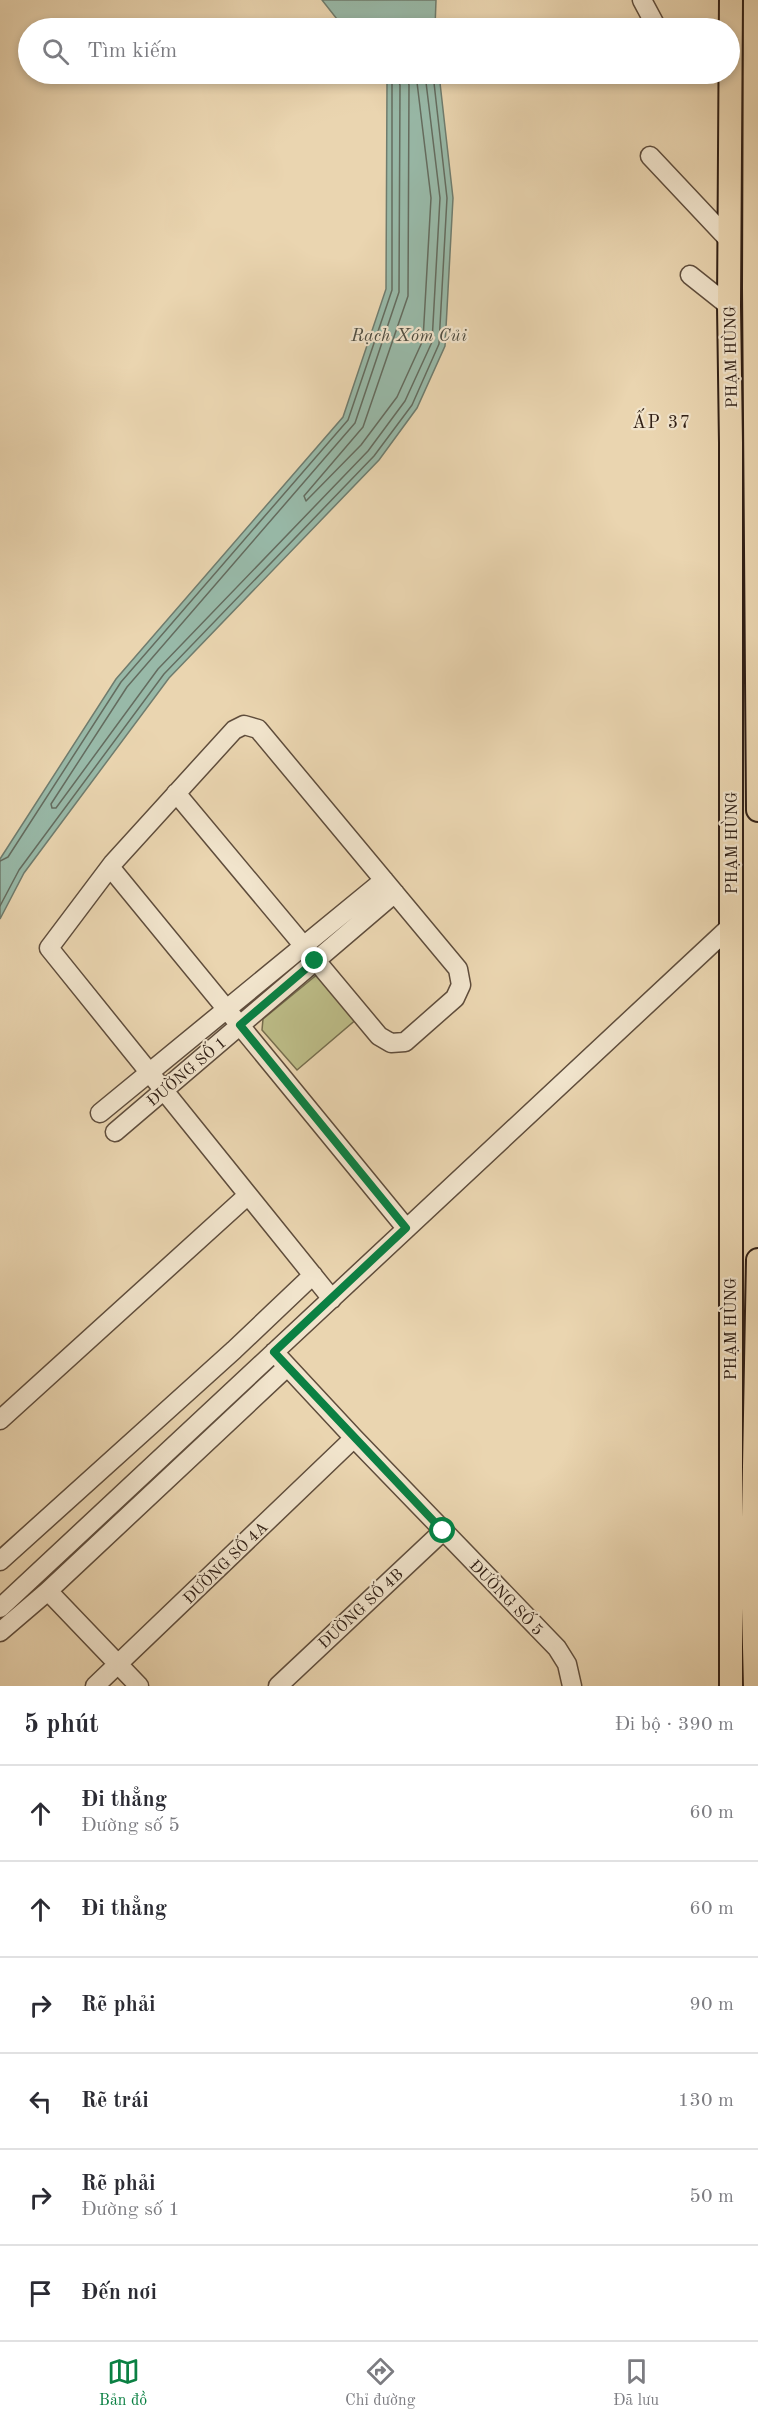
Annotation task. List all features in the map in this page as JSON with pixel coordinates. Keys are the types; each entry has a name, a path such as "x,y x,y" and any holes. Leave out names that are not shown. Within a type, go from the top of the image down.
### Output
{"main road":[{"name":"PHẠM HÙNG","path":"731,0 731,18"},
{"name":"PHẠM HÙNG","path":"755,0 758,810"},
{"name":"PHẠM HÙNG","path":"730,84 732,925 747,1569 755,1686"},
{"name":"PHẠM HÙNG","path":"731,1686 747,1569 758,1260"}],"street":[{"path":"642,0 652,18"},
{"path":"650,156 729,240"},
{"path":"690,275 729,306"},
{"path":"731,494 757,495"},
{"path":"176,793 379,1036 391,1043 405,1042 455,998 461,985 458,969 258,729 244,725 234,730 176,793 110,867 49,948 332,1299"},
{"path":"110,867 406,1228"},
{"path":"100,1113 303,947 389,886"},
{"name":"ĐƯỜNG SỐ 1","path":"115,1132 315,961 389,886"},
{"path":"0,1608 732,925"},
{"path":"0,1420 248,1195"},
{"path":"0,1561 234,1350 313,1275"},
{"name":"ĐƯỜNG SỐ 5","path":"274,1352 557,1648 567,1664 572,1686"},
{"path":"0,1632 48,1591 287,1366"},
{"name":"ĐƯỜNG SỐ 4A","path":"95,1686 354,1438"},
{"name":"ĐƯỜNG SỐ 4B","path":"278,1686 443,1531"},
{"path":"48,1591 139,1686"}],"green space":[{"path":"319,973 365,1012 297,1070 262,1030 263,1019"}],"water":[{"path":"322,0 436,0 435,18 336,18"},
{"name":"Rạch Xóm Củi","path":"387,84 440,84 453,198 445,346 417,408 379,460 169,678 24,873 0,919 0,859 116,679 343,417 386,289"}],"district":[{"name":"ẤP 37","path":"662,422"}],"route":[{"path":"315,961 240,1025 406,1228 274,1352 443,1531"}]}
